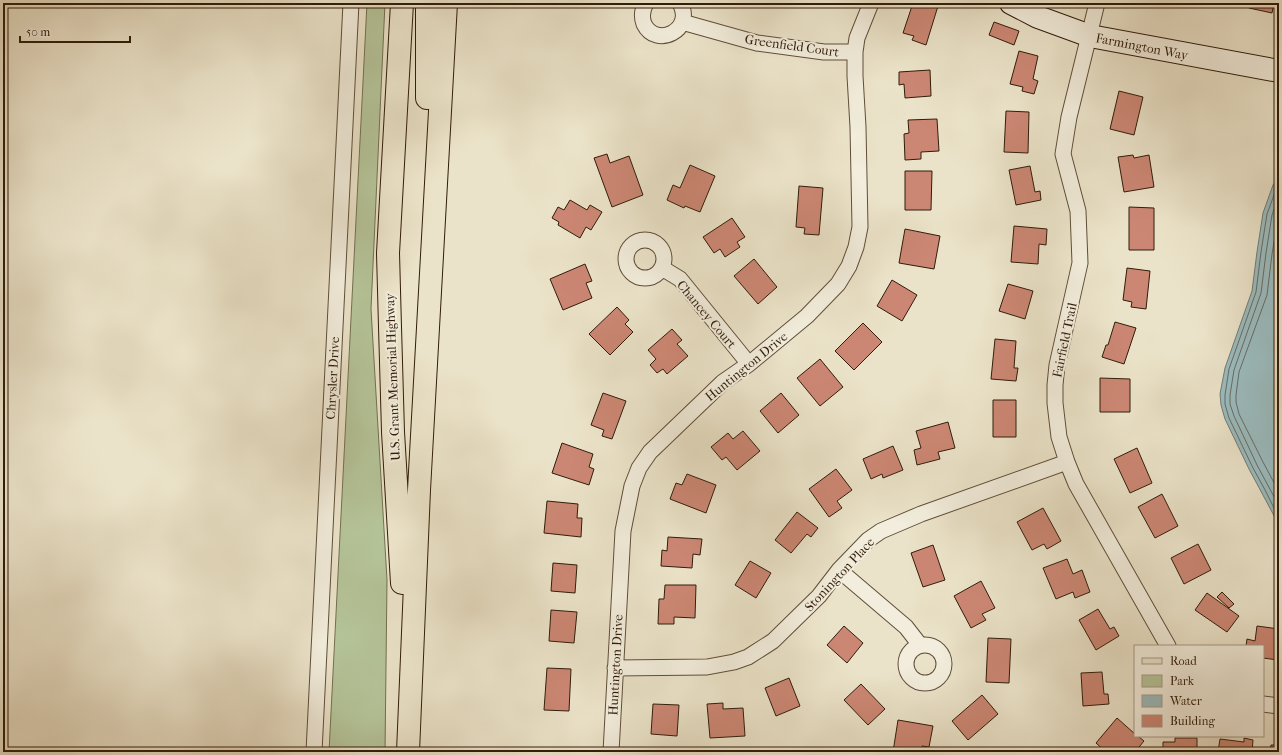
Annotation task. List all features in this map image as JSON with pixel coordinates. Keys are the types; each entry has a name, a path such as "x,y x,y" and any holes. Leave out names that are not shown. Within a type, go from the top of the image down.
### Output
{"main road":[{"name":"U.S. Grant Memorial Highway","path":"402,3 388,254 393,432 402,566 403,711 406,752"},
{"path":"427,3 427,130 435,195"},
{"name":"U.S. Grant Memorial Highway","path":"406,752 446,3"}],"street":[{"name":"Chrysler Drive","path":"314,752 351,3"},
{"path":"646,3 643,7 643,20 646,26 656,34 662,36 668,35 679,28 684,15 683,8 680,3"},
{"name":"Huntington Drive","path":"611,752 623,531 632,486 639,468 650,452 723,382 749,364 807,316 838,284 848,266 856,247 860,227 855,52 857,38 871,3"},
{"name":"Farmington Way","path":"1011,3 1038,18 1090,36 1279,72"},
{"name":"Fairfield Trail","path":"1097,3 1069,117 1064,154 1078,211 1080,263 1057,365 1055,403 1059,437 1076,484 1167,645"},
{"name":"Greenfield Court","path":"682,22 757,42 824,52 855,52"},
{"name":"Chancey Court","path":"662,268 680,279 749,364"},
{"name":"Stonington Place","path":"615,668 707,667 734,662 748,657 773,641 819,596 839,570 868,540 881,531 921,514 1067,462"},
{"path":"839,570 906,627 920,645"},
{"path":"1264,704 1279,706"}],"green space":[{"path":"367,3 385,3 371,309 387,580 385,752 329,752"}],"water":[{"path":"1277,180 1279,180 1279,525 1249,469 1225,419 1220,394 1225,368 1252,291 1263,213 1273,185"}],"building":[{"path":"913,3 929,3 938,6 926,45 912,40 914,36 903,33"},
{"path":"1250,3 1274,3 1272,13 1249,8"},
{"path":"994,22 1019,31 1014,45 989,35"},
{"path":"1019,51 1038,56 1033,79 1038,81 1034,94 1022,91 1023,87 1010,84"},
{"path":"930,70 931,96 905,98 904,84 899,85 899,72"},
{"path":"1119,91 1143,97 1134,135 1110,129"},
{"path":"1006,111 1029,112 1028,153 1004,152"},
{"path":"937,119 939,151 921,152 921,159 905,160 904,134 909,133 908,120"},
{"path":"607,154 610,163 629,156 643,195 612,207 594,158"},
{"path":"1133,155 1134,158 1149,155 1154,187 1124,192 1118,157"},
{"path":"690,165 715,176 700,212 685,206 684,208 667,200 673,185 680,188"},
{"path":"1030,166 1035,192 1040,191 1041,200 1016,205 1009,170"},
{"path":"905,171 932,171 931,210 905,210"},
{"path":"799,186 823,188 819,235 804,234 805,228 796,227"},
{"path":"570,200 587,210 590,205 602,212 591,230 586,227 580,238 558,225 559,222 552,218 558,207 564,210"},
{"path":"1129,207 1154,208 1154,250 1129,250"},
{"path":"732,218 745,237 737,242 740,247 725,257 720,249 714,253 703,237"},
{"path":"1014,226 1047,229 1046,245 1039,244 1038,264 1011,262"},
{"path":"905,229 940,236 934,269 899,263"},
{"path":"754,259 777,287 758,304 734,276"},
{"path":"585,264 592,281 586,283 592,298 563,310 550,279"},
{"path":"1127,268 1150,271 1146,309 1131,307 1132,302 1123,300"},
{"path":"892,280 917,295 902,321 877,306"},
{"path":"1008,284 1033,291 1025,319 999,311"},
{"path":"617,307 629,320 625,324 633,332 610,355 589,334"},
{"path":"1115,322 1136,328 1124,364 1102,357 1106,345 1108,345"},
{"path":"863,323 882,342 854,370 835,351"},
{"path":"672,329 682,340 677,344 688,356 667,374 663,369 657,373 650,365 656,359 648,350"},
{"path":"995,339 1016,341 1014,368 1018,368 1016,381 991,379"},
{"path":"820,359 843,387 820,406 797,378"},
{"path":"1100,378 1130,379 1130,412 1100,412"},
{"path":"603,393 626,401 612,439 602,436 604,430 591,425"},
{"path":"781,393 799,415 778,433 760,411"},
{"path":"993,400 1016,400 1016,437 993,437"},
{"path":"948,422 955,448 938,452 940,459 917,465 914,450 921,448 916,431"},
{"path":"743,431 760,451 737,470 726,457 722,460 711,447 728,433 733,439"},
{"path":"562,443 593,454 589,467 594,469 589,485 552,473"},
{"path":"893,446 903,470 883,478 882,474 871,479 863,459"},
{"path":"1137,448 1152,483 1130,493 1114,459"},
{"path":"836,469 852,490 837,501 842,508 829,517 809,489"},
{"path":"687,474 716,485 706,513 670,499 676,483 682,485"},
{"path":"1162,494 1178,526 1155,538 1138,507"},
{"path":"547,501 578,504 577,518 582,518 581,537 544,533"},
{"path":"1043,508 1061,541 1047,549 1044,544 1032,550 1017,522"},
{"path":"797,512 818,528 811,537 807,534 791,553 775,540"},
{"path":"668,537 702,539 700,555 693,554 692,568 661,566 662,550 667,551"},
{"path":"1198,544 1211,570 1184,584 1171,558"},
{"path":"933,545 945,580 923,587 911,553"},
{"path":"1067,559 1073,574 1082,570 1090,592 1075,598 1073,592 1056,599 1043,568"},
{"path":"750,561 771,573 756,598 735,585"},
{"path":"553,563 577,565 575,593 551,591"},
{"path":"981,581 995,608 982,614 986,620 971,628 954,596"},
{"path":"665,585 696,585 695,618 674,617 674,624 658,624 659,599 664,599"},
{"path":"1222,592 1234,604 1229,608 1217,597"},
{"path":"1207,593 1239,616 1227,632 1195,610"},
{"path":"1098,609 1110,629 1114,627 1119,636 1096,650 1079,620"},
{"path":"551,610 577,612 574,643 549,641"},
{"path":"844,626 863,643 847,663 827,645"},
{"path":"1257,626 1279,629 1278,660 1264,658 1264,645 1246,645 1247,639 1255,641"},
{"path":"988,638 1011,639 1009,683 986,682"},
{"path":"547,668 571,669 569,711 544,710"},
{"path":"1102,672 1104,694 1108,694 1109,704 1083,706 1081,673"},
{"path":"789,678 800,706 776,716 765,688"},
{"path":"861,684 885,709 868,725 844,700"},
{"path":"982,695 998,714 968,740 952,721"},
{"path":"723,703 723,709 743,708 745,736 710,738 707,704"},
{"path":"653,704 679,705 677,736 651,734"},
{"path":"1117,718 1134,733 1134,737 1139,737 1144,741 1135,752 1130,752 1126,749 1124,752 1106,752 1096,743"},
{"path":"898,720 933,726 929,747 922,746 921,752 893,752"},
{"path":"1175,738 1197,738 1197,752 1163,752 1163,742 1175,742"},
{"path":"1244,738 1253,740 1252,752 1218,752 1220,739 1244,742"},
{"path":"1271,745 1279,745 1279,752 1270,752"}]}
